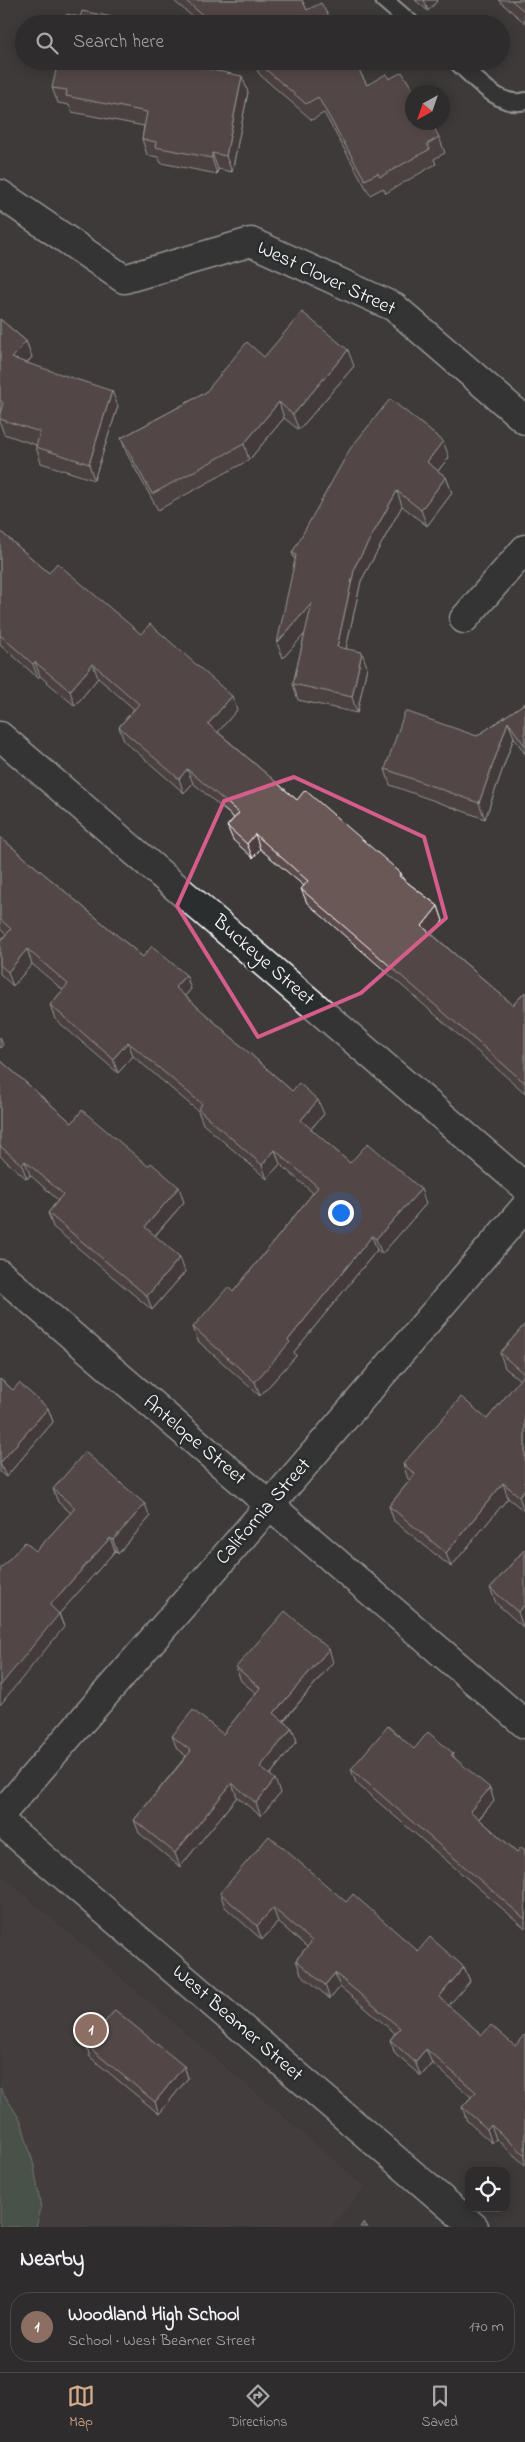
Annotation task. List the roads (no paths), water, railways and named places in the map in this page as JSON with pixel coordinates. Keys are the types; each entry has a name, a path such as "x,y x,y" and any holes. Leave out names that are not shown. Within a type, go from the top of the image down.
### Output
{"street":[{"name":"West Clover Street","path":"0,194 124,279 251,242 394,308 525,420"},
{"path":"464,619 525,549"},
{"name":"Buckeye Street","path":"0,736 525,1187"},
{"name":"California Street","path":"0,1815 270,1505 525,1207"},
{"name":"Antelope Street","path":"0,1274 525,1724"},
{"name":"West Beamer Street","path":"0,1821 474,2227"}],"lane":[{"path":"384,0 402,15"},
{"path":"466,70 498,97 519,103 525,101"}],"place":[{"name":"Woodland High School","path":"91,2030"}]}
